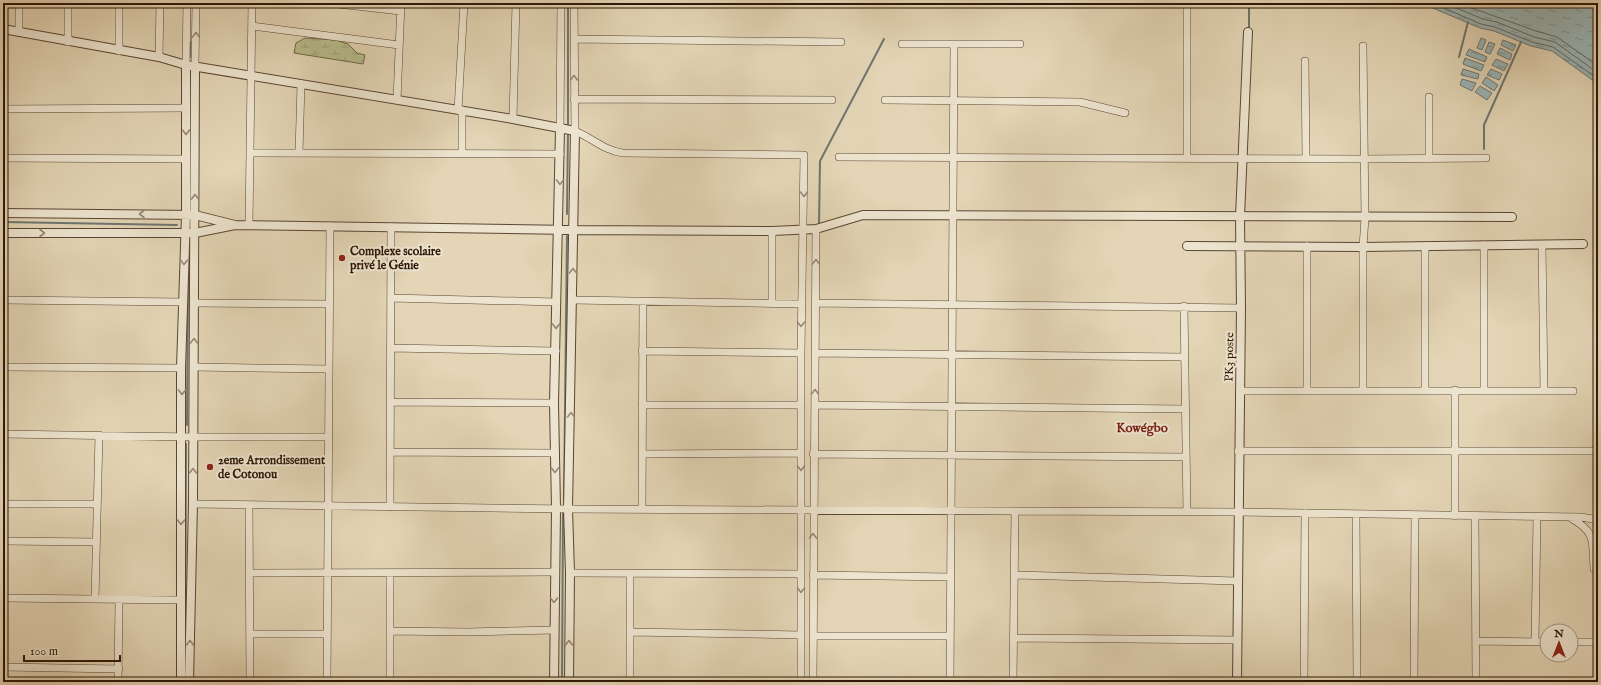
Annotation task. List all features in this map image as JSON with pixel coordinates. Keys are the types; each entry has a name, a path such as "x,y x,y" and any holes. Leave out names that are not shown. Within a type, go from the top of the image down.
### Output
{"street":[{"path":"19,3 19,32"},
{"path":"68,3 68,42"},
{"path":"119,3 119,51"},
{"path":"159,57 160,3"},
{"path":"181,682 180,600 182,368 186,215 187,3"},
{"path":"189,682 193,504 196,3"},
{"path":"249,225 252,3"},
{"path":"329,3 401,11"},
{"path":"396,100 401,3"},
{"path":"462,154 460,110 464,3"},
{"path":"513,119 516,3"},
{"path":"554,682 556,509 554,403 559,230 560,3"},
{"path":"568,682 570,573 568,509 575,131 574,3"},
{"path":"1187,3 1187,157"},
{"path":"252,26 399,45"},
{"path":"3,29 68,42 159,57 186,65 460,110 575,131 588,137 608,150 623,153 804,155 801,352 801,682"},
{"name":"PK3 poste","path":"1237,682 1238,451 1241,308 1240,217 1248,32"},
{"path":"574,39 841,42"},
{"path":"902,44 1020,44"},
{"path":"950,682 954,44"},
{"path":"1363,390 1362,248 1365,218 1363,159 1364,46"},
{"path":"1305,61 1306,158"},
{"path":"299,153 301,84"},
{"path":"1429,97 1429,158"},
{"path":"574,99 832,100"},
{"path":"885,100 1080,102 1125,113"},
{"path":"3,109 186,108"},
{"path":"250,153 560,154"},
{"path":"839,157 1486,158"},
{"path":"3,158 186,159"},
{"path":"3,213 195,215 235,225"},
{"path":"3,233 195,233 235,225 559,230 772,231 816,229 863,215 1365,218 1512,217"},
{"path":"327,682 330,226"},
{"path":"390,507 391,227"},
{"path":"813,682 813,454 815,405 816,229"},
{"path":"772,231 772,304"},
{"path":"1187,246 1307,246 1362,248 1583,244"},
{"path":"1484,245 1484,390"},
{"path":"1542,245 1544,391"},
{"path":"1307,246 1307,390"},
{"path":"1425,246 1425,390"},
{"path":"391,298 556,302"},
{"path":"3,300 183,302"},
{"path":"573,300 802,304"},
{"path":"642,509 643,302"},
{"path":"195,303 329,304"},
{"path":"815,303 1184,306 1241,308"},
{"path":"1184,306 1186,512"},
{"path":"390,348 556,351"},
{"path":"642,351 801,352"},
{"path":"815,353 952,356 1185,357"},
{"path":"3,367 182,368"},
{"path":"194,367 329,369"},
{"path":"1455,390 1455,516"},
{"path":"1240,391 1573,391"},
{"path":"390,402 554,403"},
{"path":"642,405 801,405"},
{"path":"815,405 1185,409"},
{"path":"3,434 182,437 328,437"},
{"path":"95,600 99,435"},
{"path":"1238,451 1591,451"},
{"path":"390,452 554,453"},
{"path":"642,454 801,453"},
{"path":"813,454 1186,457"},
{"path":"3,504 97,504"},
{"path":"193,504 556,509 1238,512 1569,517 1598,520"},
{"path":"249,505 251,634 250,682"},
{"path":"1013,682 1015,511"},
{"path":"1304,513 1304,682"},
{"path":"1356,514 1357,682"},
{"path":"1414,682 1415,515"},
{"path":"1475,516 1477,641 1476,682"},
{"path":"1535,642 1537,517"},
{"path":"1569,517 1584,526 1592,536 1594,569"},
{"path":"3,541 96,542"},
{"path":"249,573 555,572"},
{"path":"390,573 390,682"},
{"path":"570,573 801,574"},
{"path":"630,574 630,682"},
{"path":"813,575 951,576"},
{"path":"1014,575 1237,581"},
{"path":"3,598 180,600"},
{"path":"118,682 119,600"},
{"path":"800,626 814,626"},
{"path":"390,631 467,632 554,630"},
{"path":"630,632 801,635"},
{"path":"251,634 327,634"},
{"path":"813,636 950,636"},
{"path":"1014,638 1237,640"},
{"path":"1477,641 1539,642"},
{"path":"1579,642 1598,642"},
{"path":"3,667 118,669"}],"green space":[{"path":"305,38 336,40 348,44 357,53 365,55 363,64 294,53 296,43"}],"water":[{"path":"1421,3 1598,3 1598,84 1552,51 1531,46 1494,31 1480,28"},
{"path":"1481,38 1486,40 1482,50 1477,48"},
{"path":"1503,40 1516,45 1513,51 1501,45"},
{"path":"1489,42 1495,44 1490,54 1485,52"},
{"path":"1500,48 1512,54 1510,60 1497,54"},
{"path":"1469,49 1487,57 1485,62 1466,55"},
{"path":"1465,58 1484,65 1481,71 1463,64"},
{"path":"1496,59 1508,64 1504,71 1492,65"},
{"path":"1463,69 1479,74 1478,79 1461,75"},
{"path":"1491,69 1502,74 1499,80 1487,75"},
{"path":"1486,77 1498,85 1494,91 1482,83"},
{"path":"1462,79 1476,83 1472,91 1460,85"},
{"path":"1480,86 1492,93 1487,100 1475,92"}],"waterway":[{"path":"568,3 568,127"},
{"path":"1249,3 1249,30"},
{"path":"1459,57 1468,22"},
{"path":"819,223 820,161 884,39"},
{"path":"190,42 190,57"},
{"path":"1484,149 1484,125 1521,42"},
{"path":"567,214 568,131"},
{"path":"3,222 177,225"},
{"path":"564,499 567,236"},
{"path":"187,425 188,279"},
{"path":"185,675 186,444"},
{"path":"562,682 563,513"}],"place":[{"name":"Complexe scolaire privé le Génie","path":"342,258"},
{"name":"2eme Arrondissement de Cotonou","path":"210,467"}],"district":[{"name":"Kowégbo","path":"1142,427"}]}
